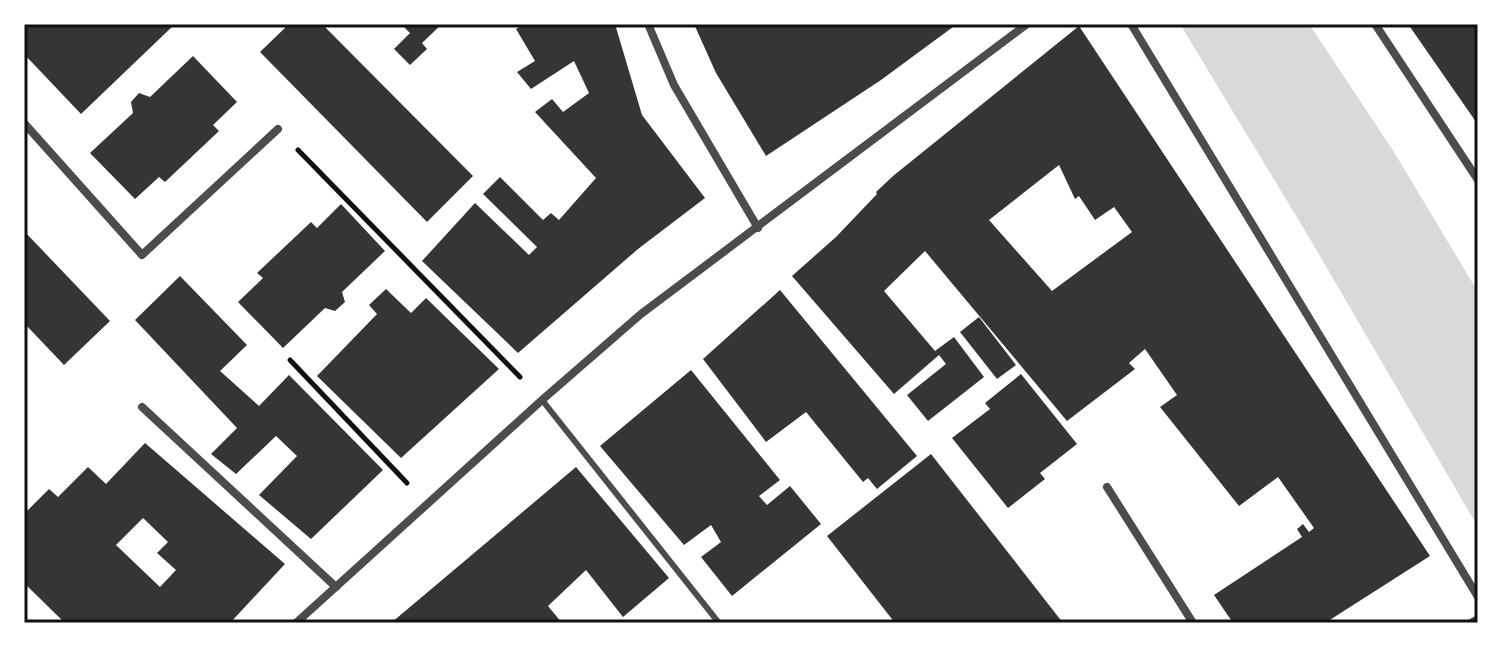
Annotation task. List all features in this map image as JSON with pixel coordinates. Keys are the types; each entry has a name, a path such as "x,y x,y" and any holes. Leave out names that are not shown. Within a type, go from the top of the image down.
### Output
{"street":[{"path":"648,24 674,85 758,228"},
{"path":"296,623 641,314 1027,24"},
{"path":"1131,24 1478,597"},
{"path":"1375,24 1478,180"},
{"path":"24,123 142,255 278,129"},
{"path":"142,407 336,587"},
{"path":"1107,487 1193,623"},
{"path":"1471,623 1478,619"}],"lane":[{"path":"542,400 719,623"}],"path":[{"path":"278,129 542,400"},
{"path":"290,360 427,504"}],"shaded area":[{"path":"1180,24 1309,24 1394,152 1478,292 1478,527 1310,239"}],"building":[{"path":"24,24 175,24 81,114 24,54"},
{"path":"289,24 322,24 473,176 427,222 260,52"},
{"path":"442,24 422,43 427,49 410,65 394,49 410,33 403,26"},
{"path":"524,24 615,24 642,115 705,198 638,249 518,353 422,261 475,203 529,255 537,247 483,194 500,177 543,220 551,213 559,220 596,178 535,112 552,99 563,112 589,93 574,61 531,89 517,72 535,61 516,29"},
{"path":"694,24 957,24 881,80 766,156 716,73"},
{"path":"1408,24 1478,24 1478,126 1474,119"},
{"path":"1079,26 1430,556 1325,623 1233,623 1214,595 1302,537 1297,529 1303,524 1309,532 1314,528 1278,477 1239,506 1160,407 1177,395 1145,349 1129,363 1135,369 1067,421 925,251 884,291 935,351 954,337 984,377 928,421 907,395 946,364 939,355 894,394 792,276 836,237 893,176","holes":["1059,165 1075,199 1079,196 1095,220 1114,207 1132,232 1052,291 989,220"]},
{"path":"193,56 237,102 213,125 219,131 165,182 159,177 135,199 90,153 133,113 131,102 139,93 150,97"},
{"path":"341,204 385,251 342,292 345,302 335,311 325,308 283,348 238,302 263,278 257,273 311,222 317,228"},
{"path":"24,231 110,321 64,365 24,323"},
{"path":"180,276 247,345 220,371 259,406 289,375 383,470 311,539 259,495 297,456 276,436 236,474 211,454 237,428 135,320"},
{"path":"386,289 411,313 426,298 499,369 401,458 317,376 377,314 369,305"},
{"path":"780,290 917,456 877,489 868,478 863,482 806,412 766,442 703,359"},
{"path":"979,317 1016,365 997,379 960,332"},
{"path":"691,370 780,480 759,496 767,505 790,486 821,524 732,596 701,557 721,542 711,525 684,545 600,446"},
{"path":"1021,374 1077,444 1040,473 1045,479 1008,508 952,438 990,409 985,403"},
{"path":"145,443 285,564 230,623 65,623 24,583 24,514 49,489 58,497 88,467 106,484","holes":["143,518 168,542 157,553 176,570 160,587 116,545"]},
{"path":"931,454 1063,623 895,623 827,536"},
{"path":"576,467 669,578 623,617 586,570 548,606 562,623 391,623"}]}
